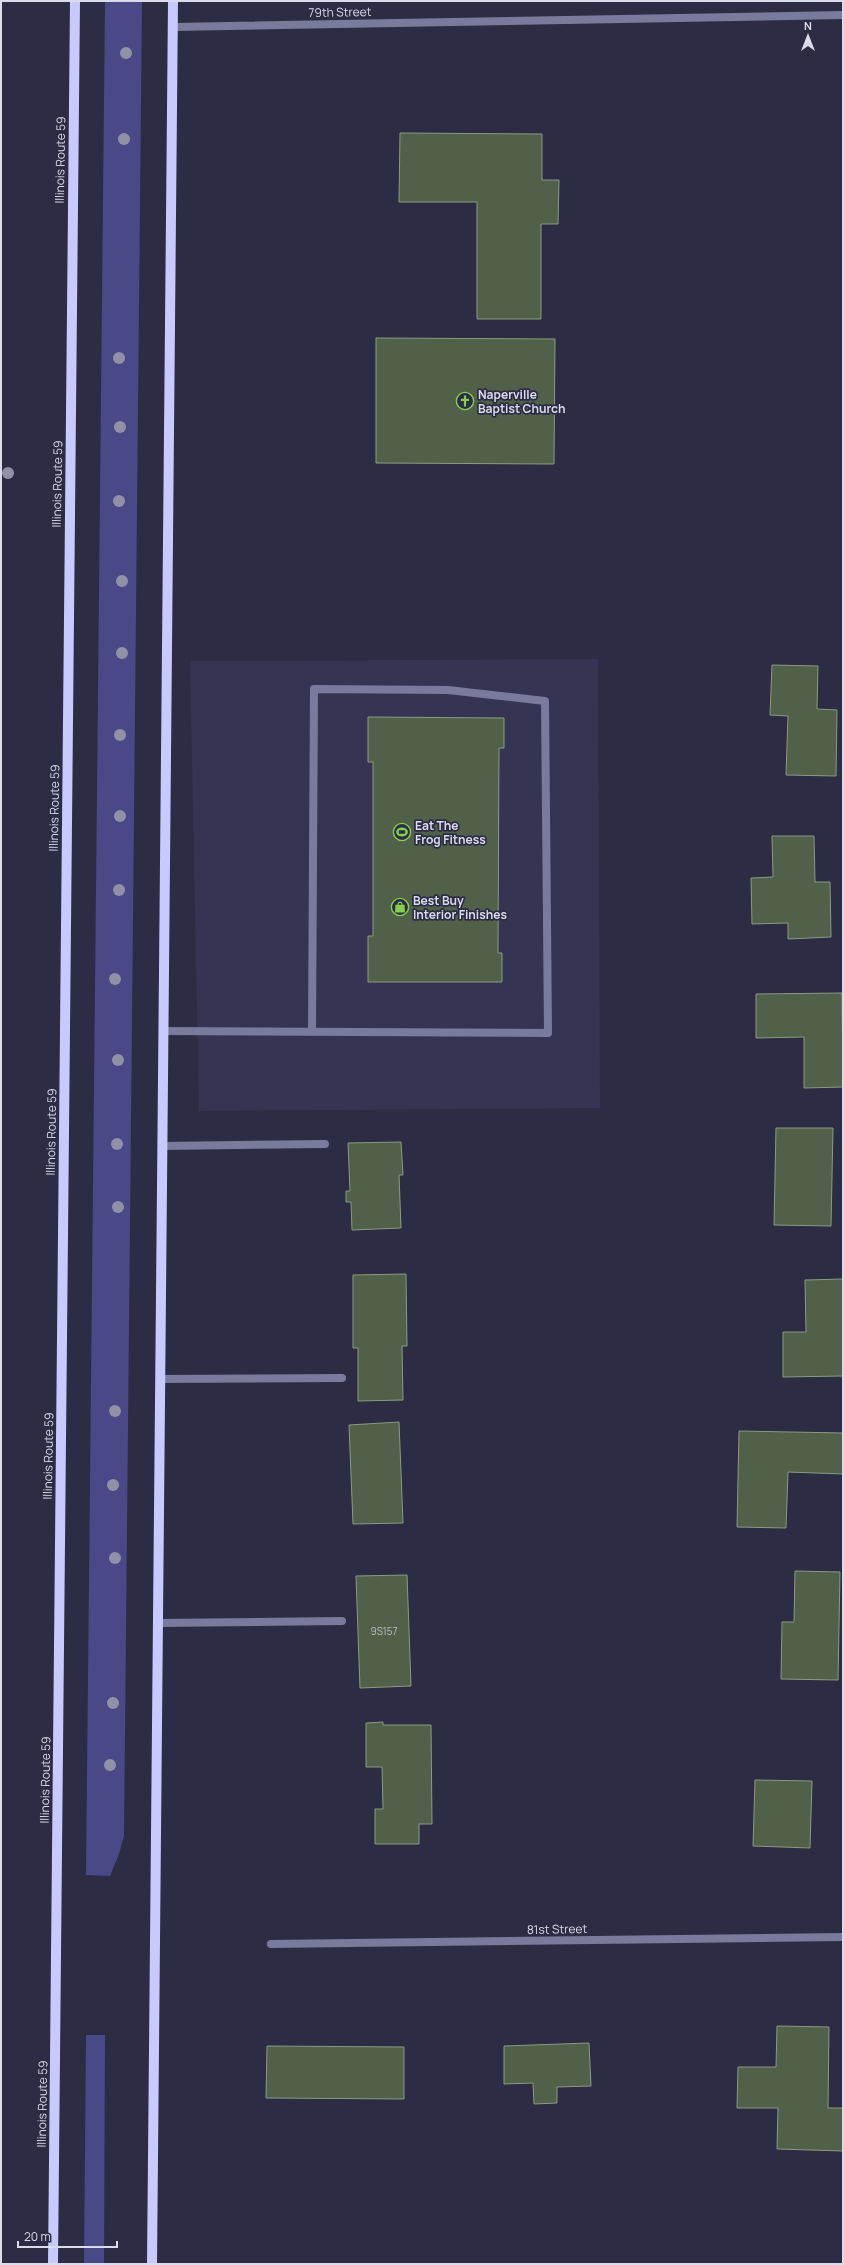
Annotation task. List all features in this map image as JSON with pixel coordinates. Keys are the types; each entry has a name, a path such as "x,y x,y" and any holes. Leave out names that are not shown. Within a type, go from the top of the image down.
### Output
{"main road":[{"name":"Illinois Route 59","path":"53,2264 75,1"},
{"path":"152,2264 173,1"}],"street":[{"name":"79th Street","path":"173,27 843,15"},
{"path":"163,1031 312,1032 548,1033 545,701 448,690 314,689 312,1032"},
{"path":"162,1146 325,1144"},
{"path":"160,1379 342,1378"},
{"path":"158,1623 342,1621"},
{"name":"81st Street","path":"271,1944 843,1937"}],"shaded area":[{"path":"105,1 142,1 124,1836 119,1854 110,1876 86,1875"},
{"path":"598,659 600,1108 199,1111 190,661"},
{"path":"86,2035 105,2035 104,2264 84,2264"}],"building":[{"path":"400,133 542,134 542,180 559,180 558,224 541,224 541,319 477,319 477,202 399,202"},
{"name":"Naperville Baptist Church","path":"376,338 555,339 554,464 376,463"},
{"path":"772,665 818,666 817,709 837,710 836,776 786,775 788,716 770,715"},
{"path":"368,717 504,718 504,748 499,748 498,953 502,953 502,982 368,982 368,936 373,936 373,762 368,762"},
{"path":"772,836 814,836 815,882 830,882 831,937 788,939 788,923 752,924 751,878 773,877"},
{"path":"842,993 843,1087 804,1088 804,1037 756,1038 756,994"},
{"path":"776,1128 833,1128 831,1226 774,1225"},
{"path":"401,1142 403,1175 399,1175 401,1228 352,1230 351,1202 346,1202 346,1191 350,1191 348,1143"},
{"path":"406,1274 407,1346 402,1346 403,1400 358,1401 358,1348 353,1348 353,1275"},
{"path":"843,1279 843,1376 783,1377 783,1332 806,1332 805,1280"},
{"path":"399,1422 403,1523 353,1524 349,1425"},
{"path":"739,1431 843,1433 843,1474 788,1472 786,1528 737,1527"},
{"path":"795,1571 840,1572 838,1680 781,1679 782,1622 794,1622"},
{"path":"407,1575 411,1686 360,1688 356,1576"},
{"path":"383,1722 383,1725 431,1725 432,1824 419,1824 419,1844 375,1844 375,1809 383,1809 382,1767 366,1767 366,1723"},
{"path":"755,1780 812,1781 810,1848 753,1846"},
{"path":"777,2026 829,2027 828,2108 843,2108 843,2151 777,2149 778,2108 737,2108 738,2067 776,2067"},
{"path":"589,2043 591,2086 557,2087 557,2103 534,2104 533,2083 504,2084 504,2046"},
{"path":"267,2046 404,2047 404,2099 266,2098"}],"place":[{"name":"Naperville Baptist Church","path":"465,401"},
{"name":"Eat The Frog Fitness","path":"402,832"},
{"name":"Best Buy Interior Finishes","path":"400,907"}]}
